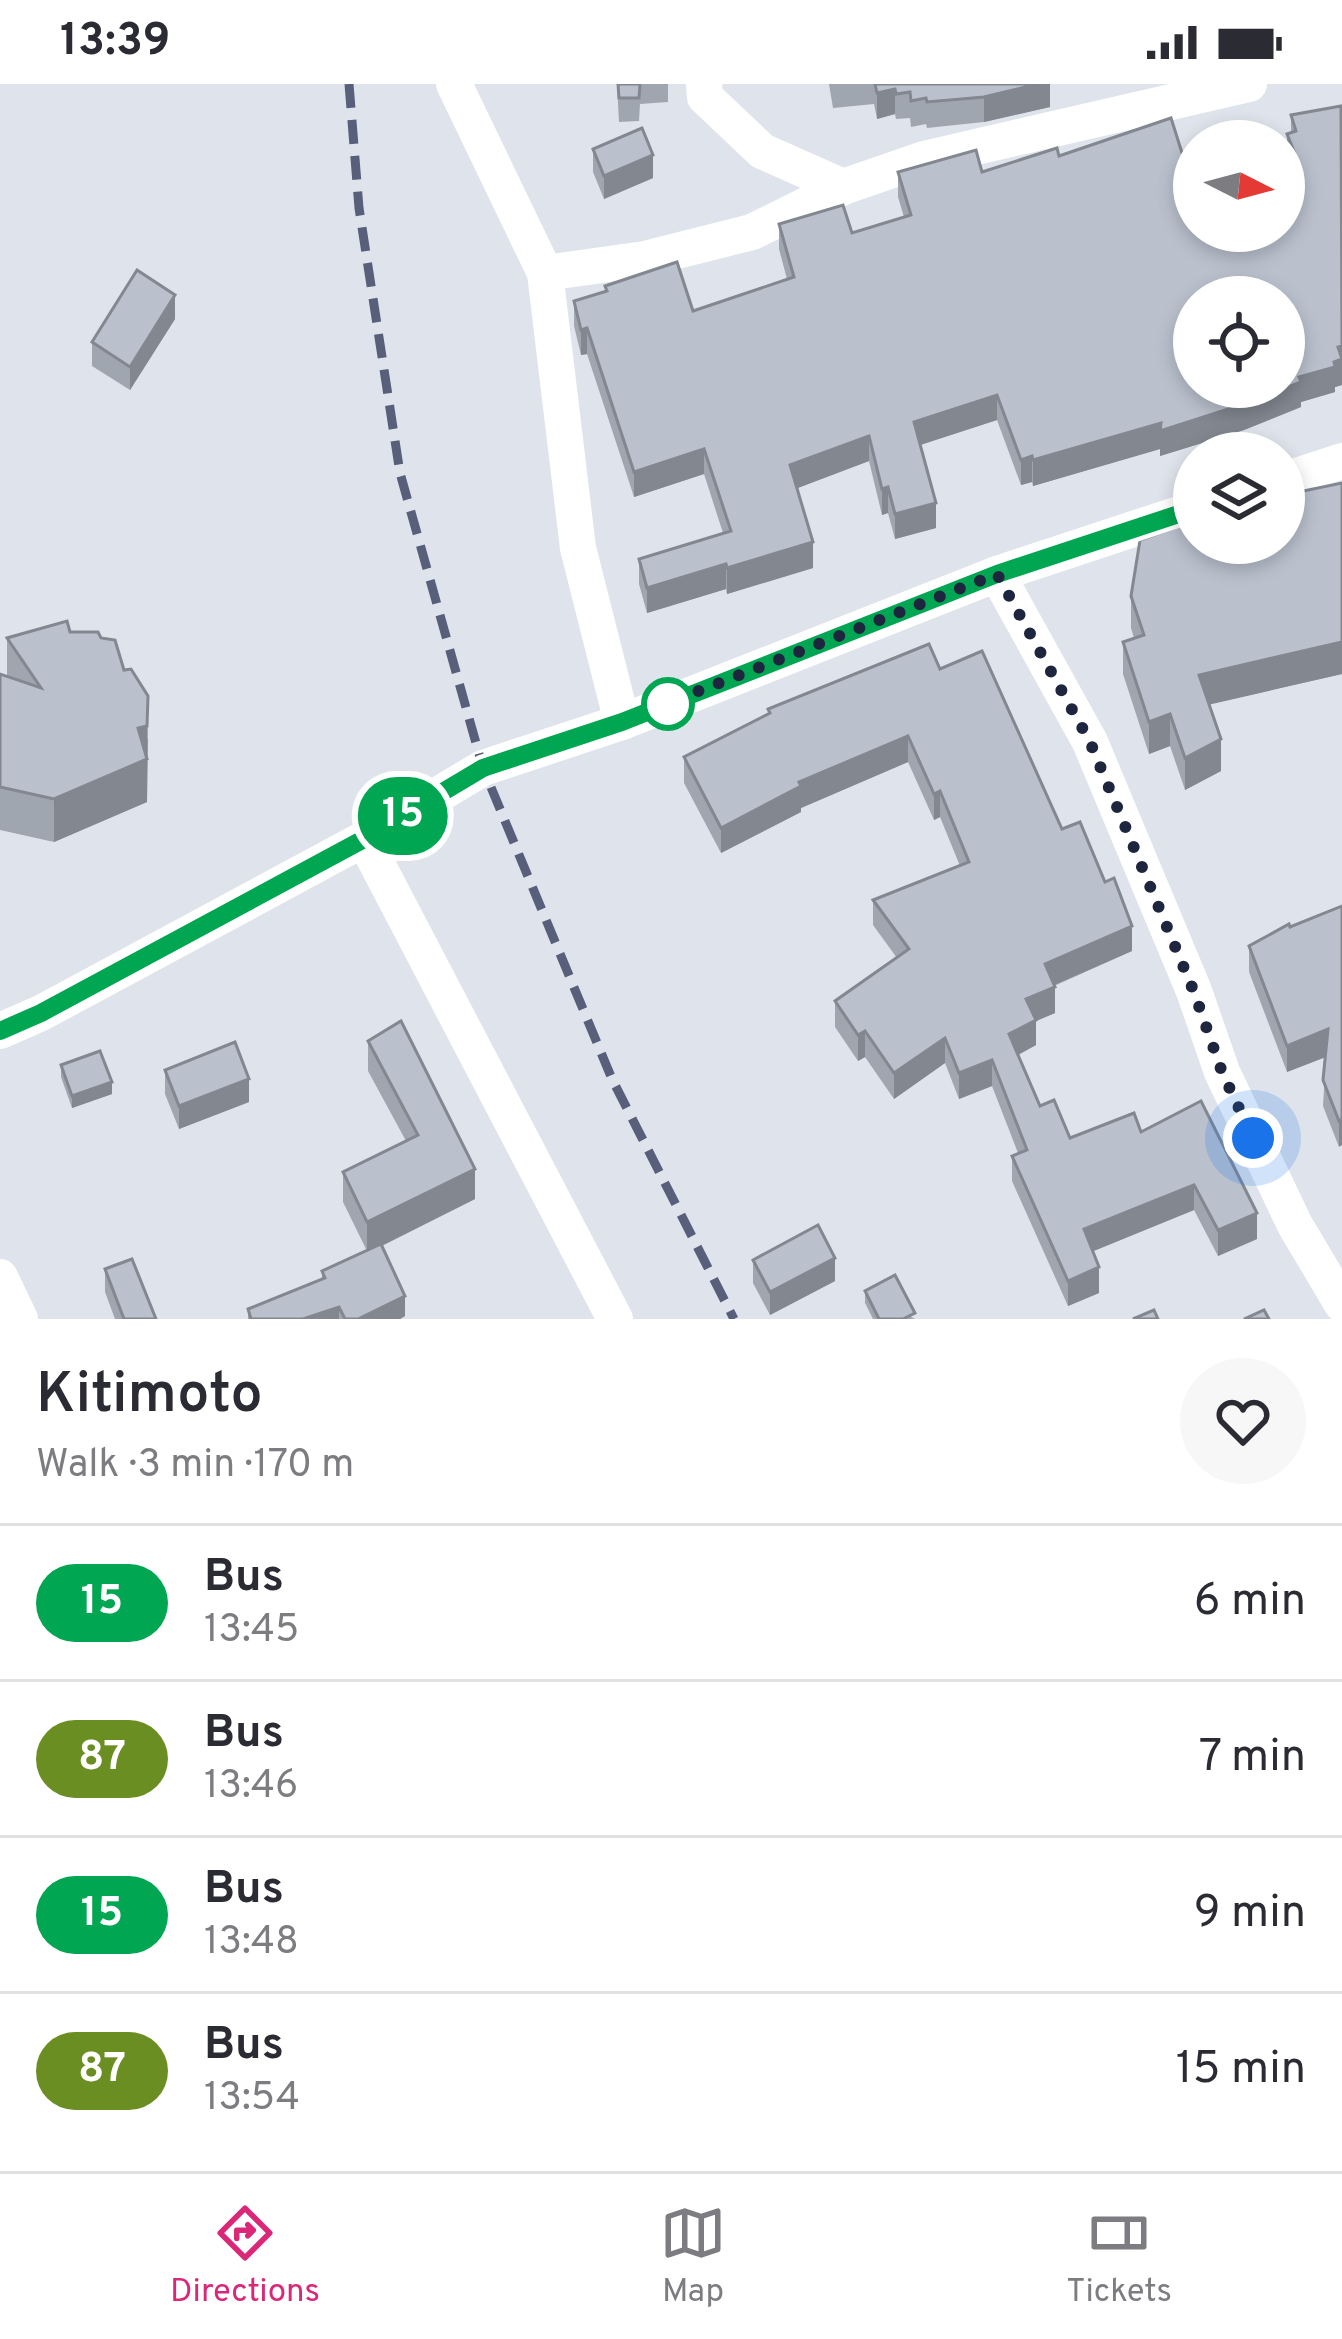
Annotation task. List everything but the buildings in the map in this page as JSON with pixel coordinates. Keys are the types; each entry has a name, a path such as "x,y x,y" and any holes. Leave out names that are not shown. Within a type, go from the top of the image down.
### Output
{"street":[{"path":"454,84 545,273 578,548 622,722"},
{"path":"704,84 705,97 762,151 843,188"},
{"path":"545,273 645,259 752,232 843,188 1123,99 1250,84"},
{"path":"1305,473 1342,461"},
{"path":"0,1031 364,839 483,768 622,722 997,574 1173,516"},
{"path":"997,574 1090,742 1194,992 1222,1072 1329,1254 1342,1304"},
{"path":"364,839 615,1319"},
{"path":"0,1277 20,1319"}],"railway":[{"path":"349,84 359,208 400,473 483,768 612,1079 734,1319"}],"bus line":[{"name":"15","path":"0,1031 364,839 483,768 622,722 997,574 1173,516"}],"route":[{"path":"668,704 663,705 997,574 1090,742 1253,1138"}]}
